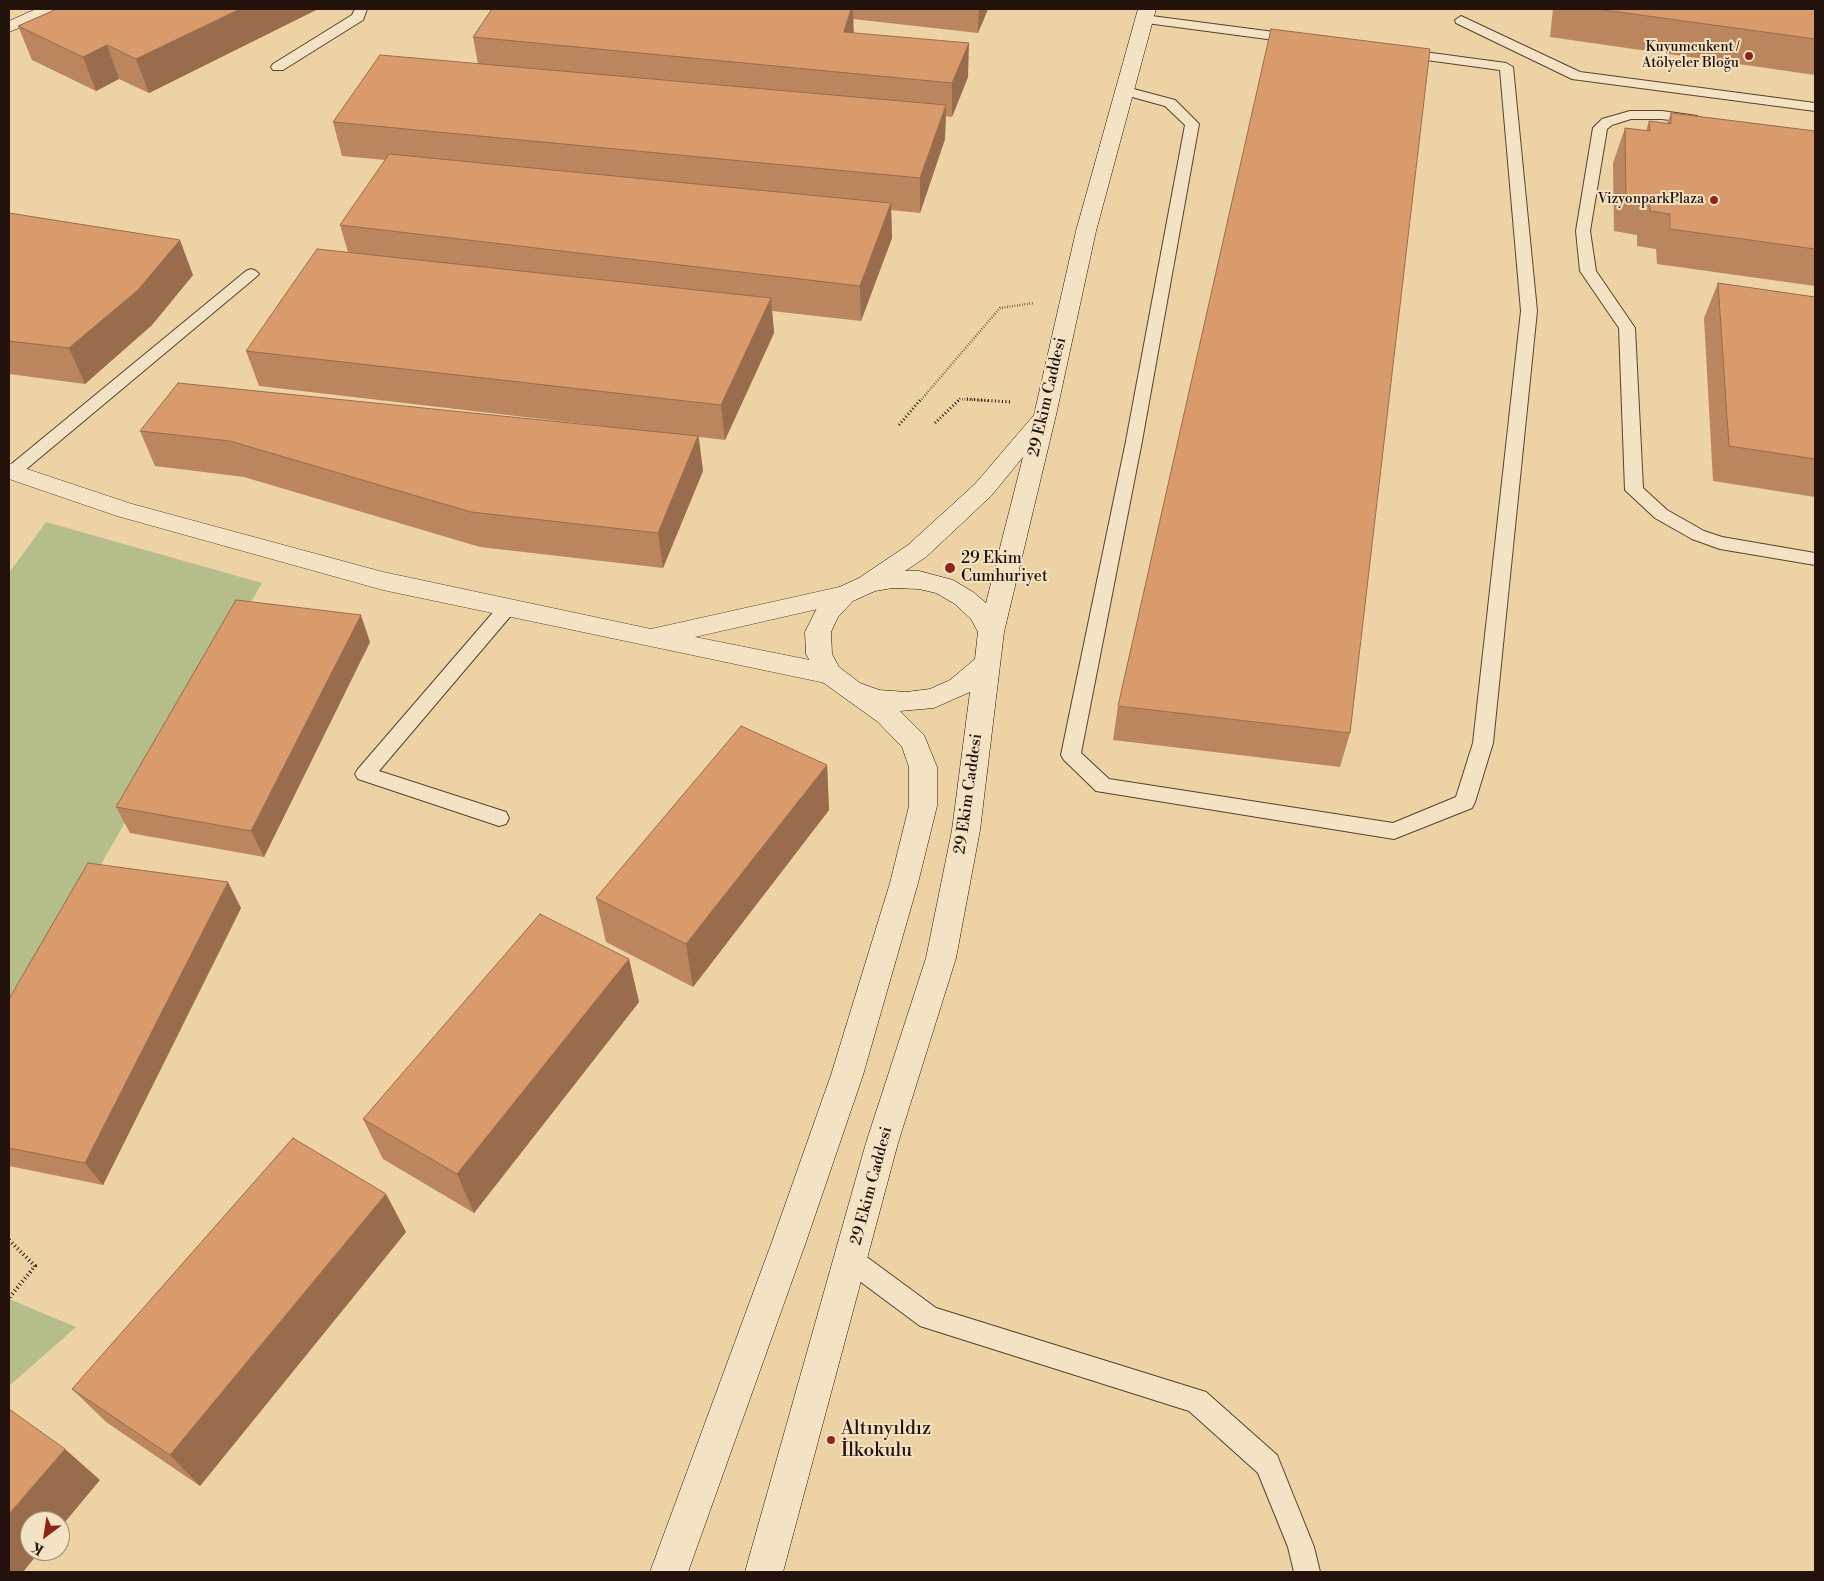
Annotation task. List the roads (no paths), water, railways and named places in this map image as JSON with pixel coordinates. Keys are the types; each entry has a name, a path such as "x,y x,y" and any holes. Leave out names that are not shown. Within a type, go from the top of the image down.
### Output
{"main road":[{"path":"9,27 50,9"},
{"name":"29 Ekim Caddesi","path":"764,1572 852,1260 882,1143 941,958 966,830 991,632 1046,410 1086,231 1146,14"},
{"path":"651,638 844,595 868,584 917,551 983,490 1046,410"},
{"path":"10,472 125,510 383,581 651,638 841,682 877,700 906,702 934,698 959,687 987,663"},
{"path":"868,584 893,579 919,580 944,586 964,598 980,613 991,632"},
{"path":"669,1572 790,1238 846,1075 904,883 923,806 923,767 914,742 887,715 841,682 819,654 818,632 827,612 844,595"}],"lane":[{"path":"278,67 358,17 361,9"},
{"path":"1146,14 1310,41"},
{"path":"1461,20 1577,76 1815,107"},
{"path":"1126,91 1170,103 1192,124 1134,441 1071,755 1103,786 1394,831 1465,802 1483,743 1529,311 1506,67 1389,52"},
{"path":"1710,122 1645,114 1617,118 1600,128 1583,231 1588,271 1627,328 1634,490 1661,514 1698,535 1720,543 1815,559"},
{"path":"10,472 251,274"},
{"path":"499,818 365,774 508,607"},
{"path":"852,1260 929,1318 1196,1401 1268,1464 1301,1547 1307,1572"}],"place":[{"name":"Kuyumcukent / Atölyeler Bloğu","path":"1749,56"},
{"name":"VizyonparkPlaza","path":"1714,200"},
{"name":"29 Ekim Cumhuriyet","path":"950,568"},
{"name":"Altınyıldız İlkokulu","path":"831,1440"}]}
